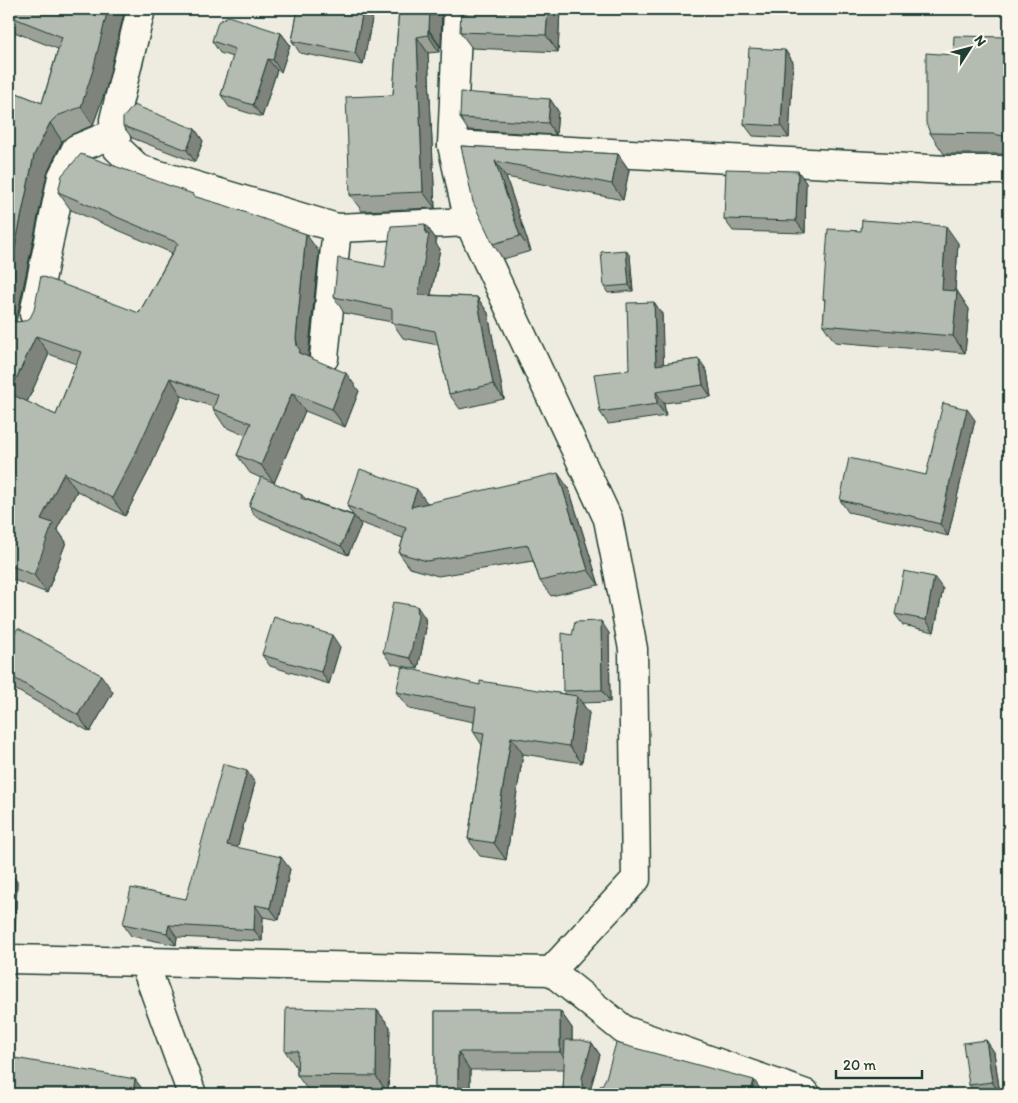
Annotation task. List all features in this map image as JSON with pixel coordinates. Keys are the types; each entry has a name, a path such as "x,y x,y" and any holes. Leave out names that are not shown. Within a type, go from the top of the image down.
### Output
{"street":[{"path":"141,9 114,120 117,148 139,169 337,228 468,222"},
{"path":"458,9 452,145 468,222 608,519 633,649 636,879 551,971"},
{"path":"31,326 62,177 76,149 115,132"},
{"path":"452,145 948,170 1009,170"},
{"path":"324,358 337,228"},
{"path":"9,959 551,971 624,1030 806,1094"},
{"path":"144,962 192,1094"},
{"path":"616,1058 624,1030"}],"building":[{"path":"9,9 108,9 93,70 81,107 57,116 50,123 34,155 9,276 9,148 14,134 9,132 9,90 42,103 62,37 9,16"},
{"path":"298,9 363,9 355,53 292,41"},
{"path":"399,9 430,9 428,35 417,37 423,192 350,195 346,97 393,95"},
{"path":"461,9 548,9 546,35 460,32"},
{"path":"228,16 281,33 273,60 268,59 253,105 221,95 235,49 212,41 218,22"},
{"path":"954,36 1009,37 1009,146 1008,141 1003,136 994,134 930,133 926,123 926,53 953,55"},
{"path":"749,48 785,50 781,126 744,124"},
{"path":"461,92 550,99 548,123 460,118"},
{"path":"134,105 195,129 187,150 123,126 123,118"},
{"path":"461,146 618,154 612,184 495,161 520,236 493,244 473,202"},
{"path":"81,154 193,194 193,196 306,234 296,338 297,346 300,350 299,353 346,373 332,409 292,393 261,465 237,455 251,423 213,409 218,395 170,378 137,450 112,498 64,473 41,519 53,523 34,575 9,565 9,410 15,396 56,415 81,352 36,336 11,390 9,389 9,319 16,322 30,318 34,310 41,276 139,313 178,243 58,192 62,175"},
{"path":"726,169 798,171 796,221 724,219"},
{"path":"862,220 946,226 942,290 957,291 953,336 823,325 828,229 861,231"},
{"path":"425,224 426,234 429,234 418,295 477,297 493,384 449,394 435,331 392,323 392,309 334,297 338,258 385,267 391,226"},
{"path":"626,250 629,285 604,287 601,252"},
{"path":"654,302 656,365 699,359 703,385 656,392 657,404 600,412 594,374 629,370 627,303"},
{"path":"943,403 967,409 940,524 840,500 849,458 926,475"},
{"path":"360,469 417,489 411,507 558,473 588,570 540,581 528,545 427,561 399,553 406,528 347,506"},
{"path":"261,477 302,495 301,498 354,516 341,546 249,506"},
{"path":"904,571 934,577 926,620 895,614"},
{"path":"393,602 417,606 418,616 410,658 383,652"},
{"path":"274,617 332,635 321,672 262,655"},
{"path":"601,621 602,690 563,691 562,633 572,635 575,622"},
{"path":"18,628 101,675 78,715 9,675 9,643"},
{"path":"402,667 480,685 480,681 577,696 569,746 511,737 494,843 468,839 484,733 473,731 476,707 396,692"},
{"path":"223,764 247,771 227,845 281,857 270,908 255,905 254,930 169,925 167,933 123,924 131,888 186,899"},
{"path":"286,1008 377,1010 376,1076 297,1075 298,1051 285,1051"},
{"path":"435,1011 560,1011 560,1052 458,1052 458,1094 435,1094"},
{"path":"565,1040 581,1040 592,1043 582,1078 582,1086 585,1093 563,1092"},
{"path":"986,1040 992,1082 969,1085 963,1043"},
{"path":"616,1043 754,1080 750,1094 598,1094 600,1086 606,1078"},
{"path":"9,1057 135,1079 133,1094 9,1094"}]}
